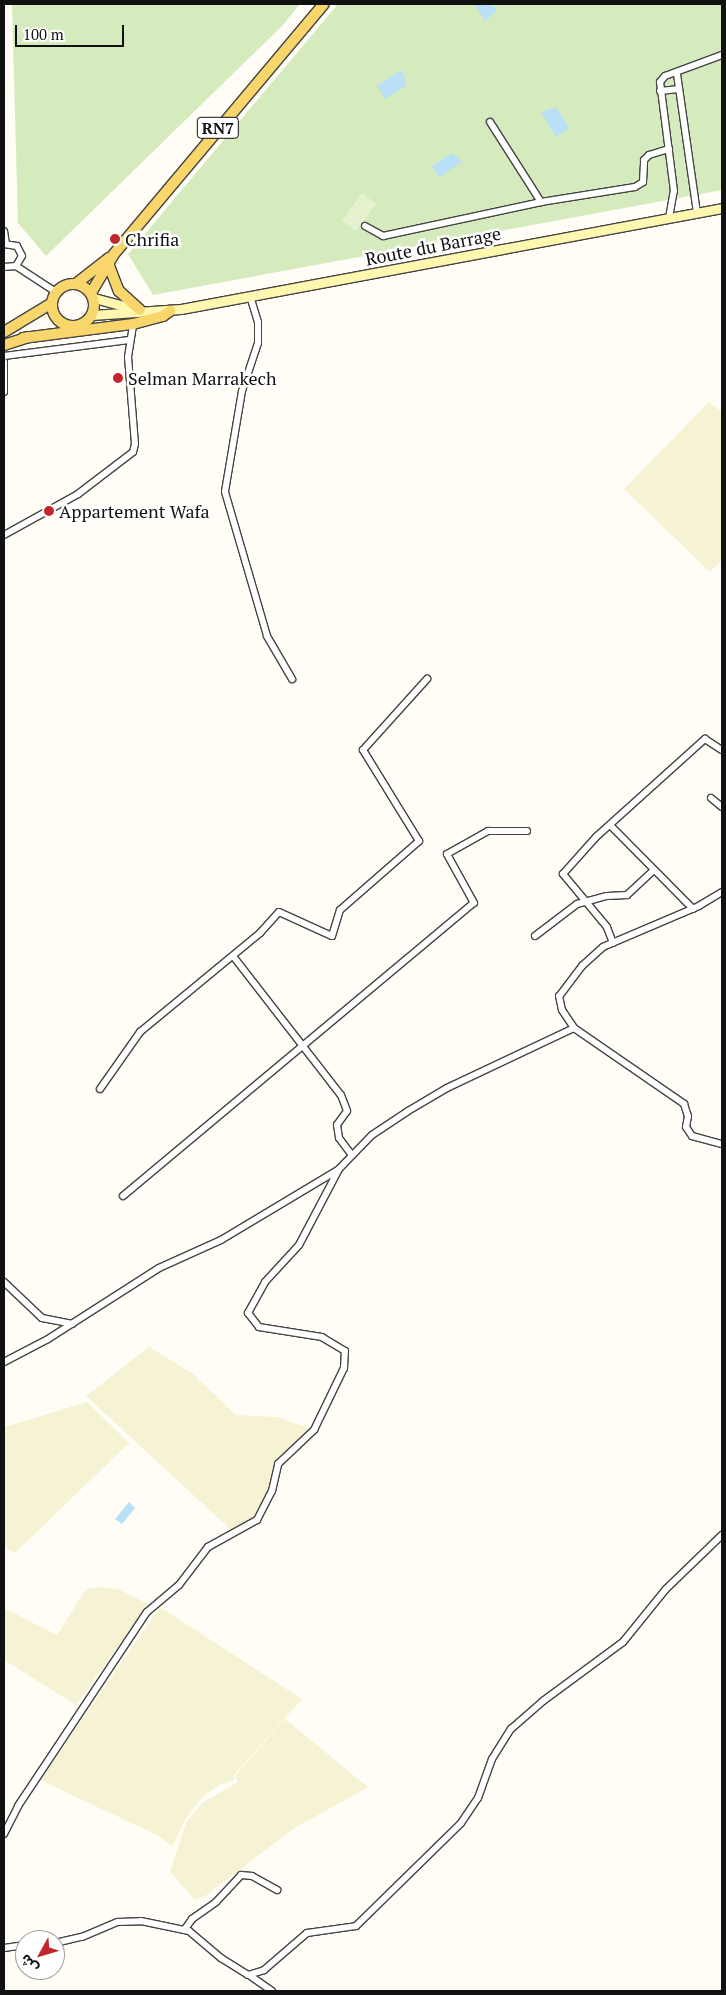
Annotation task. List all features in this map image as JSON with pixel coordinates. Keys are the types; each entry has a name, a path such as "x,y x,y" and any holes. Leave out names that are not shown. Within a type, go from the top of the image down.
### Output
{"main road":[{"name":"RN7","path":"92,315 92,295 114,254 324,4"},
{"name":"Route du Barrage","path":"92,315 170,311 722,208"},
{"name":"RN7","path":"56,292 65,284 77,283 114,254"},
{"path":"108,264 119,291 145,311"},
{"path":"77,283 92,295"},
{"path":"56,292 52,303 55,316 65,324"},
{"name":"Route du Barrage","path":"92,295 145,311"},
{"path":"4,332 52,303"},
{"path":"23,338 133,324 163,316 170,311"},
{"path":"4,345 65,324 78,326 92,315"}],"street":[{"path":"669,218 674,191 660,91 662,78 677,74 722,55"},
{"path":"677,74 697,213"},
{"path":"660,91 679,88"},
{"path":"490,122 541,202"},
{"path":"365,226 383,236 541,202 639,186 643,182 644,160 656,151 669,149"},
{"path":"4,231 5,244 14,244 20,249 18,263"},
{"path":"4,267 18,263"},
{"path":"18,263 56,292"},
{"path":"250,296 258,322 258,343 242,391 225,492 267,636 292,679"},
{"path":"4,535 78,494 133,452 135,444 129,340 133,324"},
{"path":"4,356 129,340"},
{"path":"4,362 4,392"},
{"path":"100,1089 140,1032 234,956 279,912 332,936 340,910 419,841 363,750 428,679"},
{"path":"613,943 607,927 563,874 610,825 705,739 722,750"},
{"path":"711,798 722,807"},
{"path":"610,825 653,871 693,909"},
{"path":"123,1196 474,903 447,854 488,831 527,832"},
{"path":"535,936 585,901 627,895 653,871"},
{"path":"722,892 693,909 613,943 591,956 562,989 559,1003 574,1028 684,1104 688,1116 686,1127 692,1136 722,1144"},
{"path":"234,956 341,1095 347,1111 337,1125 339,1138 352,1155"},
{"path":"4,1834 18,1806 147,1612 179,1585 213,1543 257,1520 272,1491 278,1464 314,1430 344,1368 345,1351 322,1337 259,1326 248,1314 265,1282 299,1245 339,1170 352,1155 386,1125 447,1088 574,1028"},
{"path":"4,1362 72,1324 159,1268 221,1240 339,1170"},
{"path":"4,1282 42,1318 72,1324"},
{"path":"248,1975 264,1970 307,1933 350,1929 364,1921 461,1823 478,1798 492,1759 511,1729 543,1701 623,1642 666,1589 722,1535"},
{"path":"186,1929 192,1919 216,1902 242,1875 252,1876 277,1890"},
{"path":"65,1940 128,1920 186,1929 272,1991"}],"shaded area":[{"path":"709,402 722,412 722,560 710,572 624,489"},
{"path":"149,1347 192,1373 236,1415 277,1417 314,1430 282,1459 272,1491 257,1520 243,1528 230,1529 86,1396"},
{"path":"87,1402 129,1443 15,1553 4,1547 4,1427"},
{"path":"101,1587 118,1589 148,1604 76,1705 4,1660 4,1608 57,1635 86,1589"},
{"path":"160,1607 302,1699 234,1775 234,1780 219,1785 203,1796 186,1818 172,1847 159,1836 40,1780"},
{"path":"285,1719 368,1787 293,1829 204,1897 195,1900 170,1872 186,1823 201,1804 238,1782 235,1776"}],"green space":[{"path":"12,4 300,4 281,27 46,256 18,223"},
{"path":"338,4 722,4 722,190 153,295 128,254"},
{"path":"362,193 376,204 356,231 342,221"}],"water":[{"path":"474,4 492,4 497,11 485,21"},
{"path":"402,70 407,85 385,99 377,86"},
{"path":"556,107 569,128 556,137 541,112"},
{"path":"453,153 462,162 439,177 432,166"},
{"path":"129,1502 135,1508 122,1524 115,1519"}],"place":[{"name":"Chrifia","path":"115,239"},
{"name":"Selman Marrakech","path":"118,378"},
{"name":"Appartement Wafa","path":"49,511"}]}
